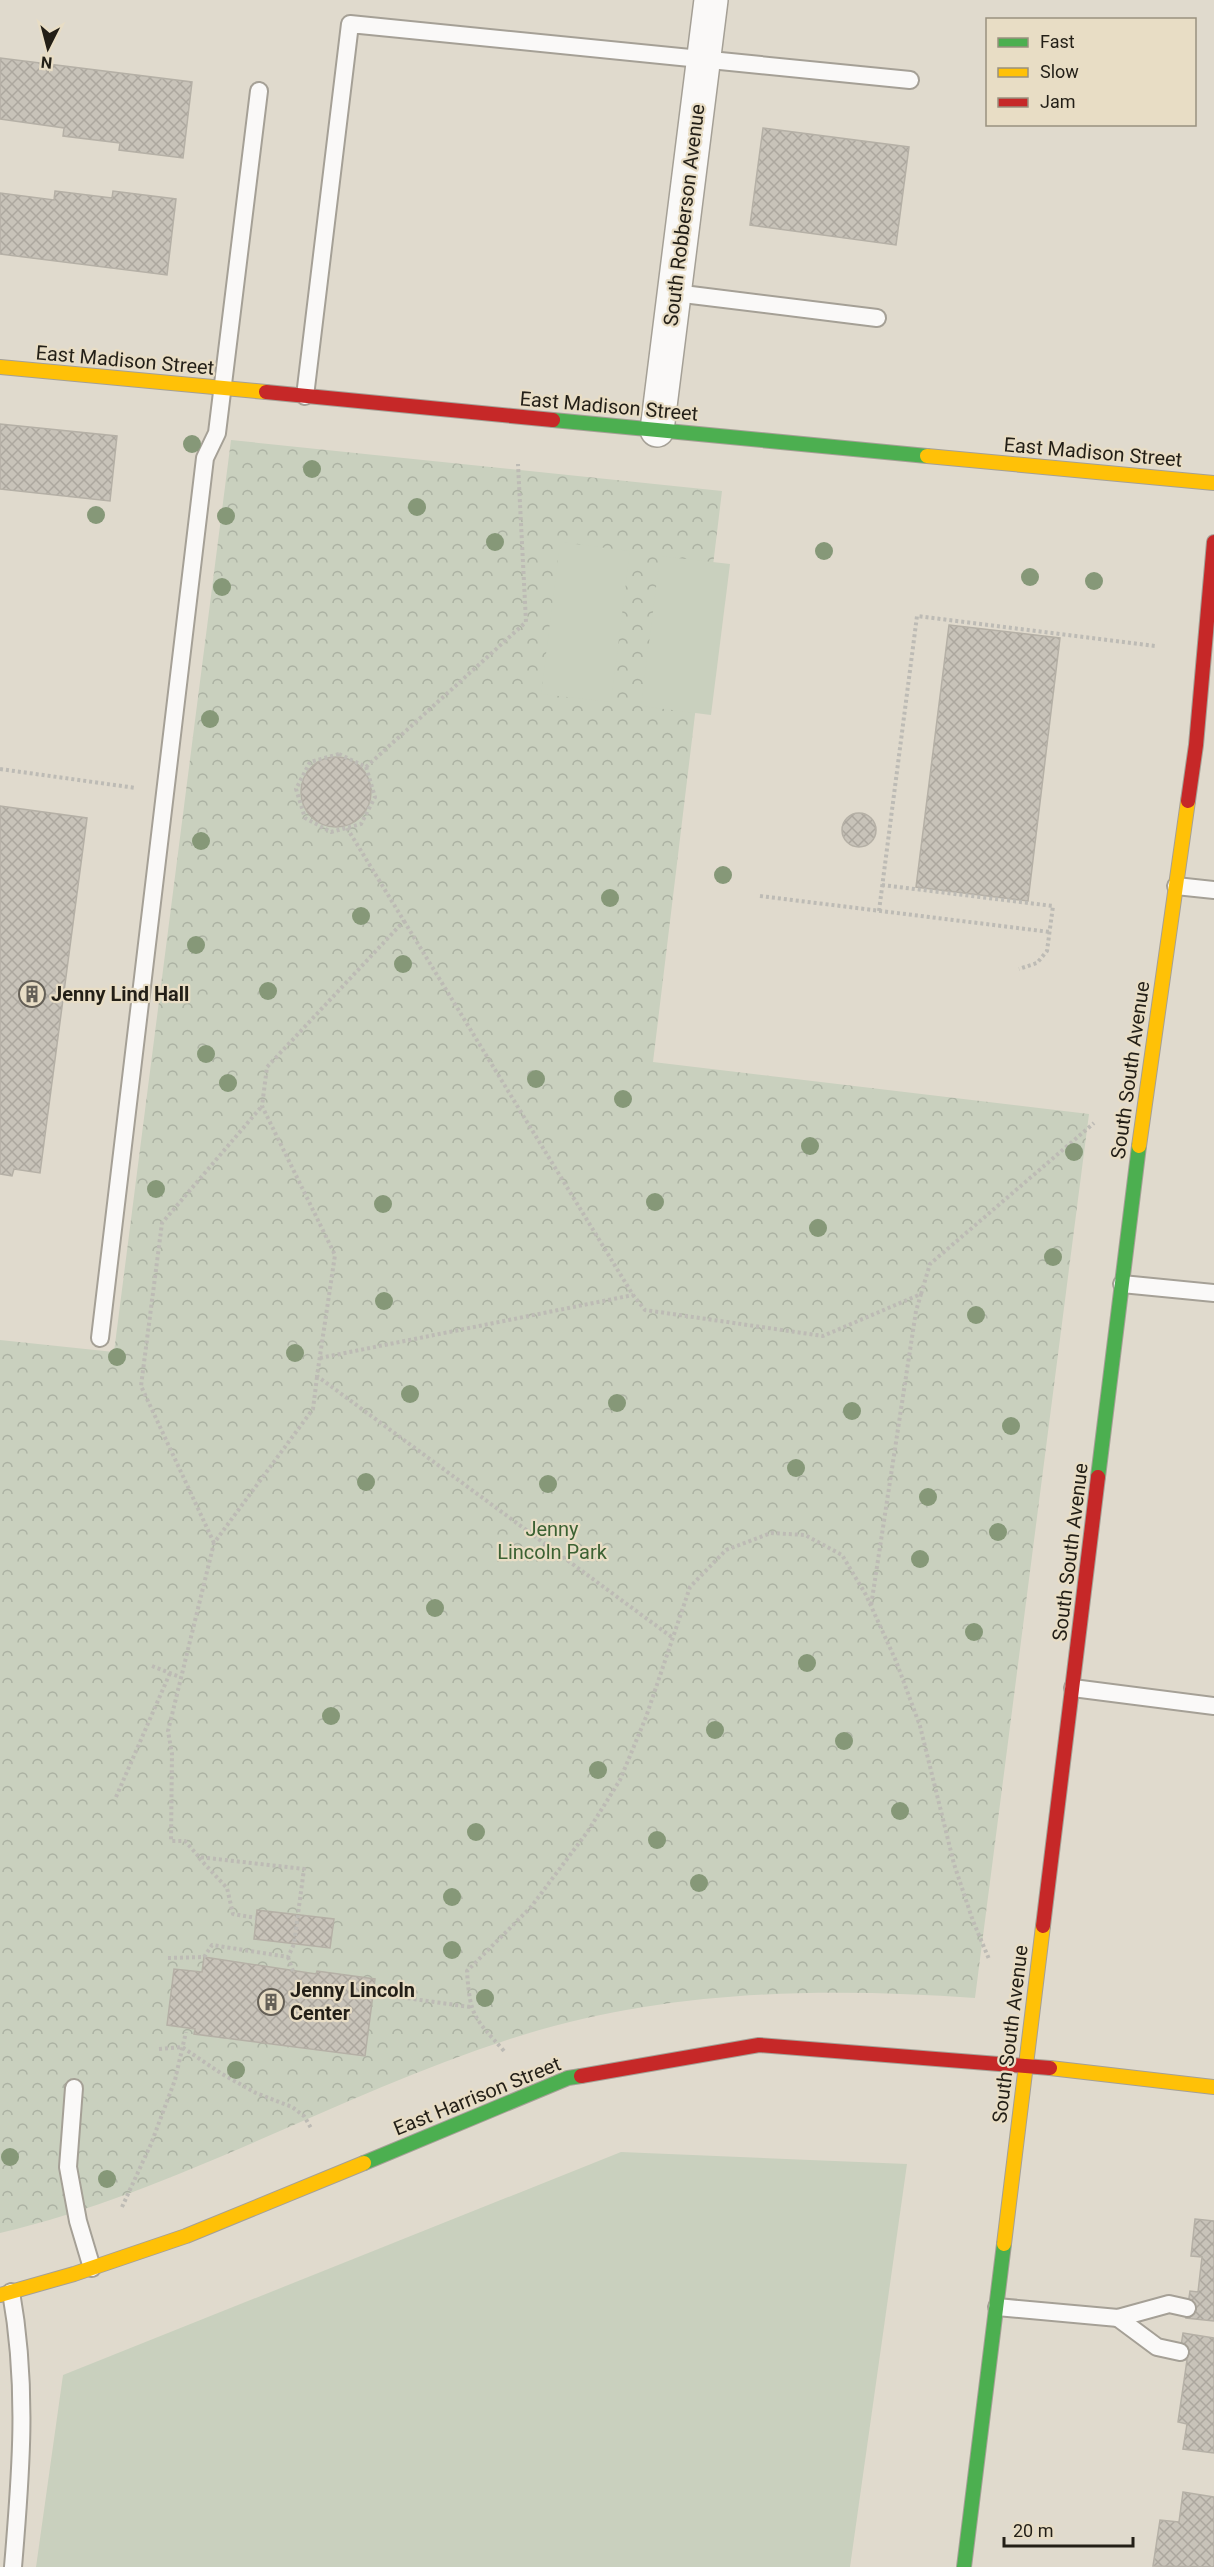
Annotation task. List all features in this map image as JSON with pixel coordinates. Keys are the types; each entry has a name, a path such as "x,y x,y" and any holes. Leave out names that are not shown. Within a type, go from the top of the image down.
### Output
{"street":[{"name":"South Robberson Avenue","path":"657,430 711,0"},
{"name":"East Madison Street","path":"0,367 1214,483"},
{"name":"South South Avenue","path":"964,2567 1145,1097 1197,744 1214,542"},
{"name":"East Harrison Street","path":"5,2294 186,2236 568,2078 759,2045 1027,2065 1214,2087"}],"lane":[{"path":"305,396 350,24 910,80"},
{"path":"100,1338 205,458 217,433 259,91"},
{"path":"675,293 877,318"},
{"path":"1197,744 1214,747"},
{"path":"1176,886 1214,890"},
{"path":"1122,1284 1214,1293"},
{"path":"1072,1688 1214,1706"},
{"path":"74,2088 68,2167 78,2221 92,2268"},
{"path":"5,2294 20,2341 22,2458 13,2567"},
{"path":"996,2307 1048,2314 1118,2318 1168,2304 1187,2308"},
{"path":"1118,2318 1157,2347 1180,2352"}],"path":[{"path":"366,767 526,622 518,464"},
{"path":"879,911 917,616 1155,646"},
{"path":"339,754 366,767 375,796 360,824 331,832 305,818 296,789 310,762 339,754"},
{"path":"0,769 165,792"},
{"path":"347,828 633,1295 645,1311 823,1336 921,1294"},
{"path":"882,885 1053,906 1047,951 1037,963 1019,969"},
{"path":"760,896 1050,932"},
{"path":"214,1543 141,1386 162,1223 262,1106 267,1067 404,921"},
{"path":"256,1918 233,1914 227,1888 185,1841 171,1841 172,1754 168,1731 214,1543 314,1409 335,1255 262,1106"},
{"path":"871,1607 916,1311 930,1264 1094,1123"},
{"path":"320,1358 633,1295"},
{"path":"317,1376 673,1638"},
{"path":"504,2051 478,2023 471,2007 467,1971 531,1907 588,1831 620,1780 646,1717 690,1587 726,1550 771,1533 805,1535 842,1555 871,1607 896,1661 920,1726 954,1864 973,1921 989,1959"},
{"path":"152,1666 180,1677"},
{"path":"116,1797 170,1673"},
{"path":"199,1857 304,1869 294,1944 288,1958 293,1971"},
{"path":"168,1958 204,1957 212,1945 288,1958"},
{"path":"378,1994 471,2007"},
{"path":"122,2207 152,2144 175,2080 186,2032"},
{"path":"159,2049 182,2046 222,2074 256,2093 292,2107 304,2115 311,2128"}],"green space":[{"name":"Jenny Lincoln Park","path":"231,440 722,491 653,1062 1089,1114 975,1998 858,1993 741,1996 624,2010 567,2023 510,2039 445,2062 130,2193 66,2215 0,2233 0,1340 114,1352"},
{"path":"560,542 630,551 611,702 541,694"},
{"path":"660,556 730,564 711,715 641,706"},
{"path":"621,2152 907,2164 850,2567 36,2567 63,2375"}],"building":[{"path":"0,58 192,82 183,158 119,150 120,143 63,136 64,128 0,119"},
{"path":"763,128 909,147 896,245 750,225"},
{"path":"55,191 112,198 113,191 176,199 167,275 0,254 0,193 54,200"},
{"path":"0,424 117,436 110,501 0,489"},
{"path":"949,625 1060,638 1028,901 916,887"},
{"path":"343,757 356,763 365,772 369,778 371,792 369,806 361,817 350,825 329,827 311,817 303,806 301,785 311,767 322,759"},
{"name":"Jenny Lind Hall","path":"0,806 87,818 40,1173 14,1169 12,1176 0,1174"},
{"path":"859,813 871,818 876,830 871,842 859,847 847,842 842,830 847,818"},
{"path":"257,1910 334,1919 330,1948 254,1939"},
{"name":"Jenny Lincoln Center","path":"204,1957 316,1974 317,1971 375,1979 365,2056 194,2034 195,2029 167,2025 174,1969 202,1972"},
{"path":"1195,2219 1214,2221 1214,2321 1186,2318 1190,2291 1198,2292 1202,2257 1191,2256"},
{"path":"1183,2333 1214,2338 1214,2453 1183,2449 1187,2424 1178,2422 1187,2360 1179,2359"},
{"path":"1183,2492 1214,2497 1214,2567 1153,2566 1160,2520 1179,2522"}],"traffic: fast":[{"path":"553,420 927,456"},
{"path":"1098,1477 1139,1146"},
{"path":"364,2163 568,2078 581,2076"},
{"path":"964,2567 1004,2244"}],"traffic: slow":[{"path":"0,367 266,392"},
{"path":"927,456 1214,483"},
{"path":"1139,1146 1188,801"},
{"path":"1004,2244 1043,1926"},
{"path":"1050,2068 1214,2087"},
{"path":"0,2295 74,2274 186,2236 364,2163"}],"traffic: jam":[{"path":"266,392 553,420"},
{"path":"1188,801 1196,745 1214,542"},
{"path":"1043,1926 1098,1477"},
{"path":"581,2076 759,2045 1050,2068"}],"place":[{"name":"Jenny Lind Hall","path":"32,994"},
{"name":"Jenny Lincoln Center","path":"271,2002"}]}
